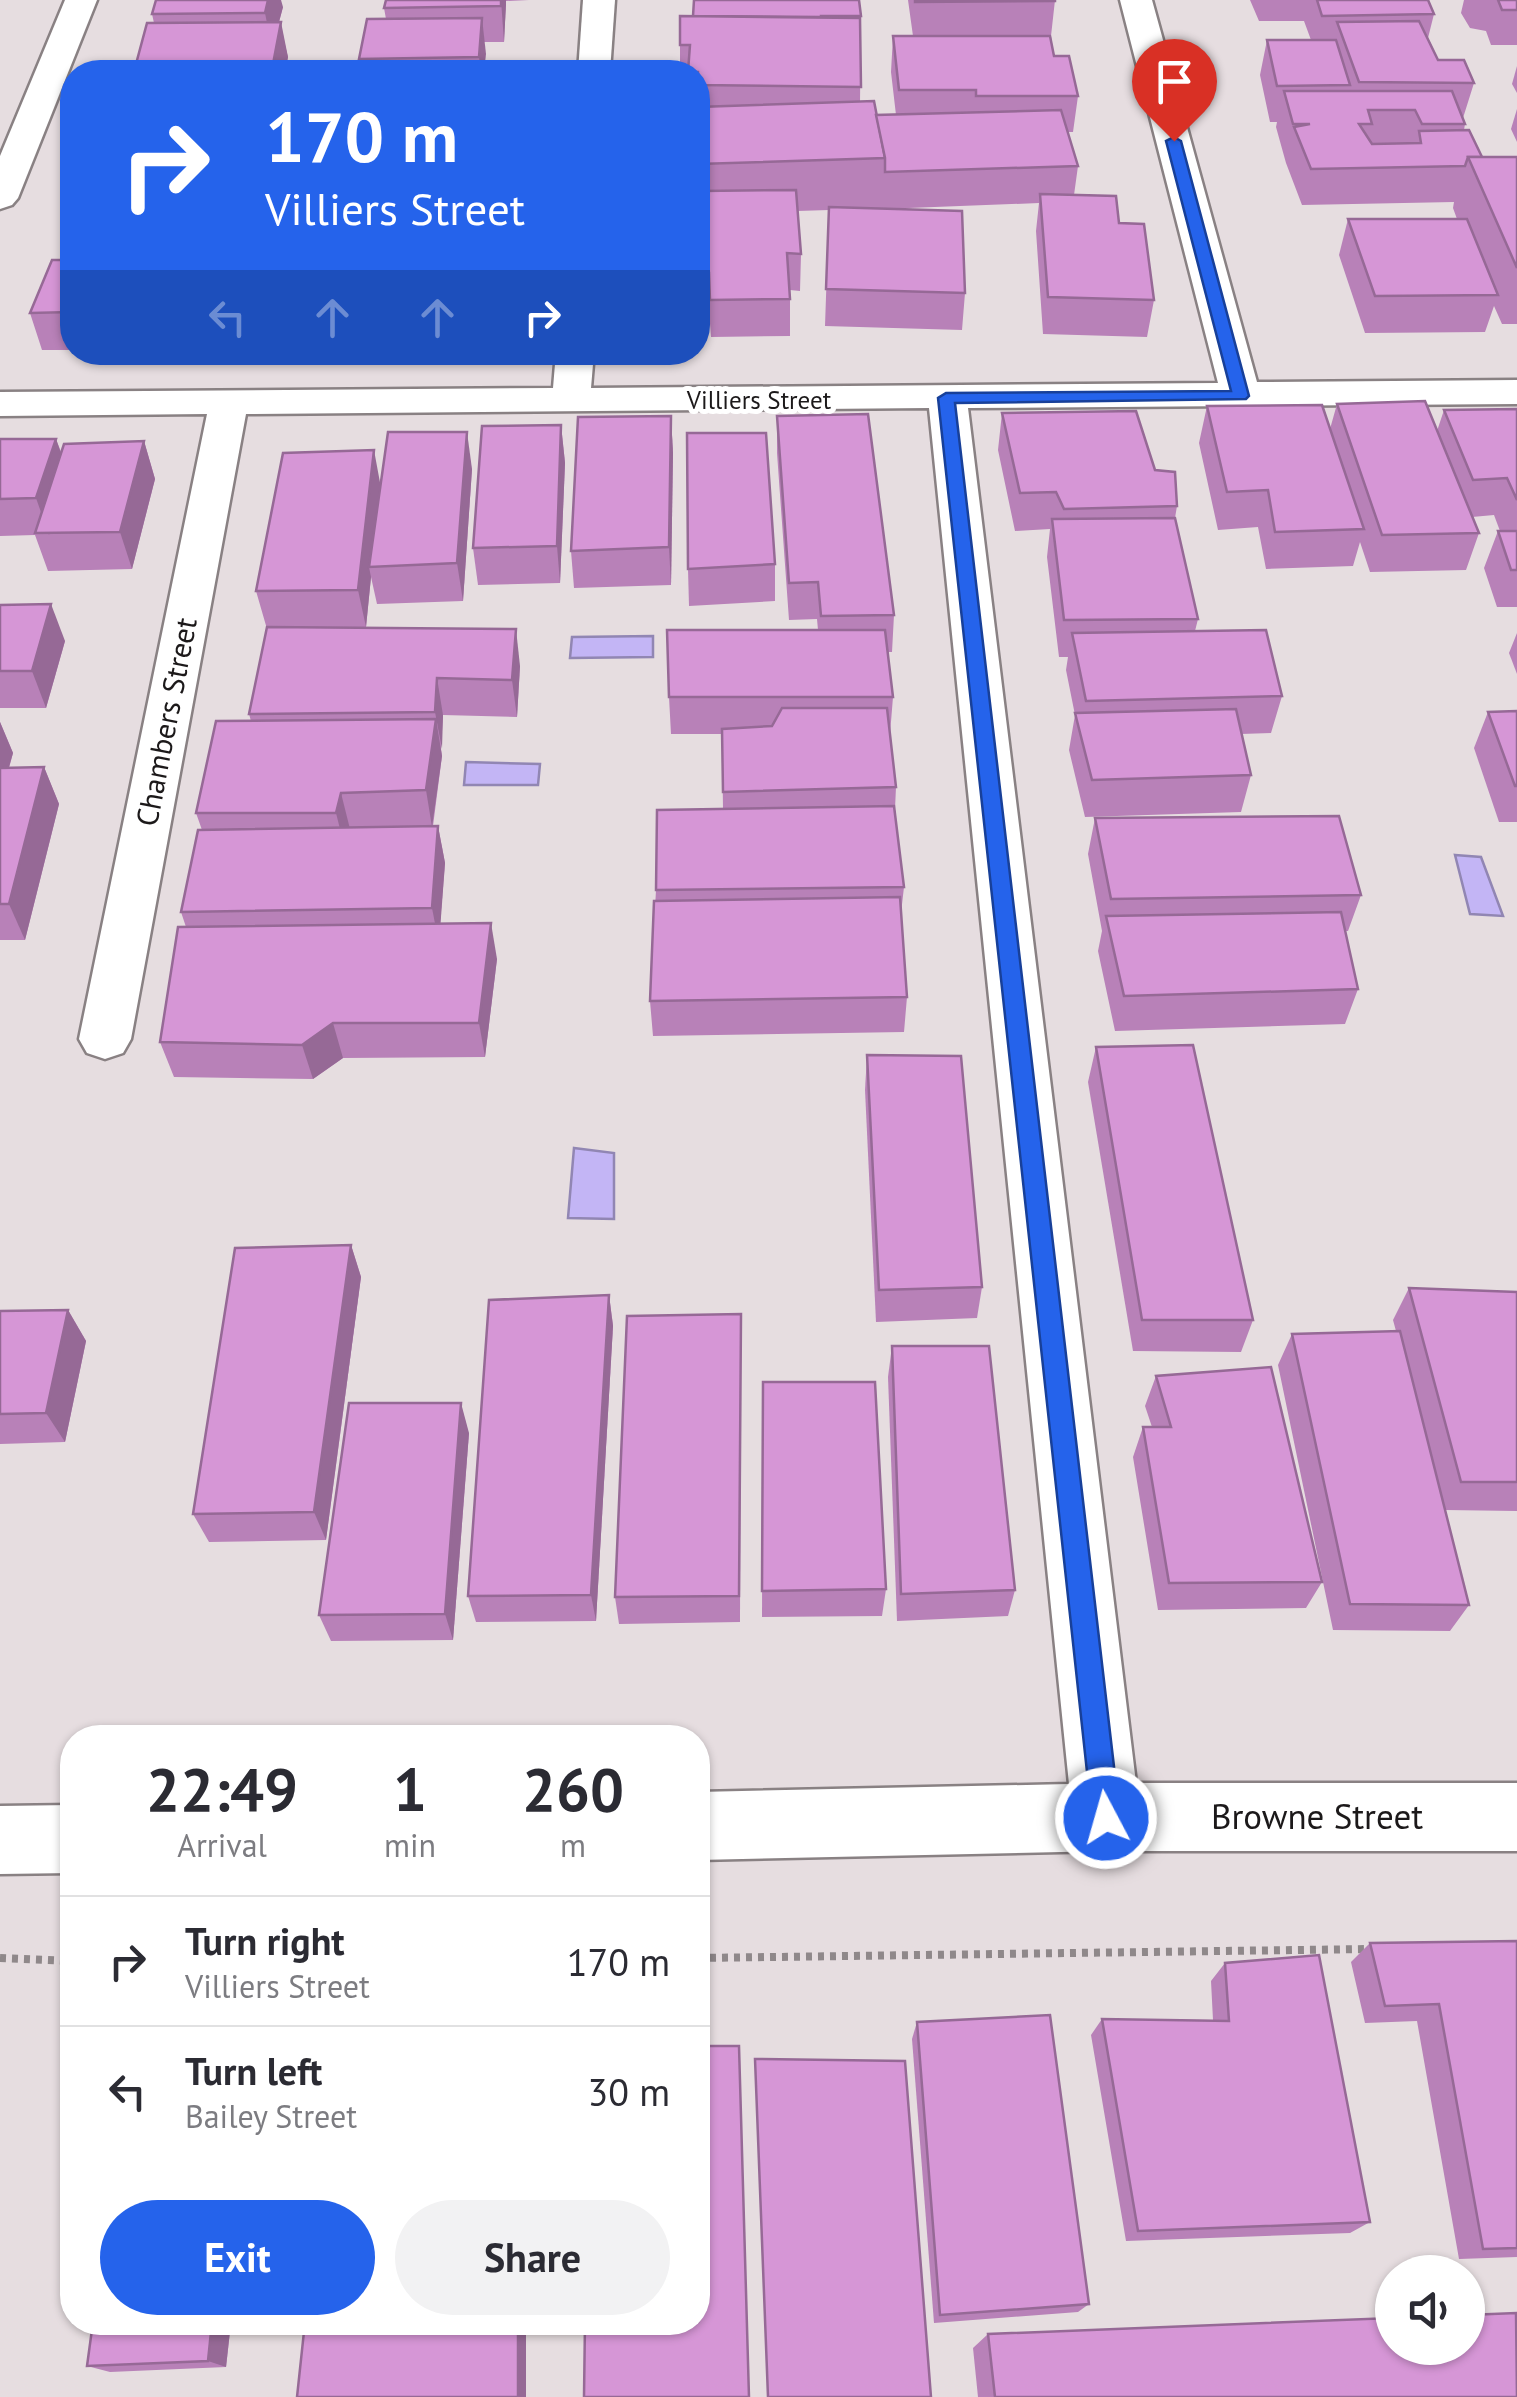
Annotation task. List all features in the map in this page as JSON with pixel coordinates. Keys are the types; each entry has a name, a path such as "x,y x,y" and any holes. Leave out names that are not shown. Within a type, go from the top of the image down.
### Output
{"street":[{"path":"0,198 81,0"},
{"path":"595,60 599,0"},
{"path":"1136,0 1241,396"},
{"path":"571,401 573,365"},
{"name":"Villiers Street","path":"0,404 1517,392"},
{"path":"946,398 1106,1818"},
{"name":"Chambers Street","path":"105,1039 228,405"},
{"name":"Browne Street","path":"710,1826 1106,1818 1517,1817"},
{"path":"0,1840 60,1839"}],"path":[{"path":"710,1958 1382,1948"},
{"path":"0,1958 60,1960"}],"shaded area":[{"path":"653,636 653,657 570,658 572,637"},
{"path":"466,762 540,764 538,785 464,785"},
{"path":"1455,855 1481,857 1503,916 1470,914"},
{"path":"574,1148 614,1153 614,1219 568,1218"}],"building":[{"path":"156,0 268,0 265,13 152,14"},
{"path":"386,0 501,0 501,6 384,8"},
{"path":"694,0 859,0 861,16 693,16"},
{"path":"1055,0 1055,1 915,2"},
{"path":"1317,0 1428,0 1434,14 1322,16"},
{"path":"1498,0 1517,0 1517,10 1502,10"},
{"path":"680,16 860,18 861,87 710,85 710,60 689,60 690,45 680,45"},
{"path":"482,18 479,57 359,59 367,19"},
{"path":"1419,21 1438,60 1464,60 1474,83 1359,82 1337,22"},
{"path":"281,22 274,60 137,60 147,23"},
{"path":"893,36 1050,36 1054,56 1069,56 1078,96 976,96 976,90 899,90"},
{"path":"1267,40 1336,40 1350,85 1277,86"},
{"path":"1284,91 1452,91 1465,124 1422,124 1415,110 1368,110 1372,124 1359,124 1372,144 1421,143 1419,131 1469,130 1482,157 1468,157 1465,166 1311,169 1294,127 1310,124 1293,124"},
{"path":"874,101 885,158 710,164 710,107"},
{"path":"1061,110 1078,166 885,172 876,115"},
{"path":"1468,157 1517,157 1517,268"},
{"path":"796,190 801,254 787,253 790,299 710,300 710,191"},
{"path":"1040,194 1116,196 1119,223 1144,224 1154,300 1048,297"},
{"path":"829,207 962,211 965,293 826,289"},
{"path":"1348,219 1467,219 1498,295 1375,296"},
{"path":"52,260 60,260 60,312 30,313"},
{"path":"1425,401 1479,533 1382,535 1337,404"},
{"path":"1322,405 1364,529 1275,532 1268,490 1227,492 1207,406"},
{"path":"1517,409 1517,500 1507,478 1473,480 1444,410"},
{"path":"1136,411 1155,470 1175,472 1177,506 1064,509 1056,492 1020,493 1002,413"},
{"path":"868,414 894,615 821,616 818,582 789,583 777,416"},
{"path":"671,416 669,547 571,551 578,417"},
{"path":"561,425 557,546 473,548 482,426"},
{"path":"388,432 467,432 457,563 369,567"},
{"path":"687,433 766,433 775,564 688,569"},
{"path":"0,439 56,439 36,498 0,499"},
{"path":"144,441 120,532 35,533 64,444"},
{"path":"374,450 358,590 256,591 283,453"},
{"path":"1175,518 1198,619 1064,620 1052,519"},
{"path":"1498,531 1517,531 1517,570 1511,570"},
{"path":"51,604 32,671 0,671 0,605"},
{"path":"267,627 516,629 512,680 437,678 435,712 249,714"},
{"path":"667,630 885,630 893,697 669,697"},
{"path":"1266,630 1282,696 1086,701 1072,633"},
{"path":"782,708 887,708 896,787 723,792 722,729 772,726"},
{"path":"1236,709 1251,775 1092,780 1075,713"},
{"path":"1517,711 1517,786 1515,786 1488,712"},
{"path":"436,719 426,790 341,793 336,813 196,813 216,721"},
{"path":"44,767 9,904 0,904 0,768"},
{"path":"894,806 904,887 656,890 657,810"},
{"path":"1339,816 1361,895 1111,899 1095,818"},
{"path":"438,826 432,908 181,912 198,830"},
{"path":"900,897 907,997 650,1001 654,901"},
{"path":"1341,912 1358,989 1124,996 1106,916"},
{"path":"491,923 479,1023 333,1023 302,1045 160,1042 178,927"},
{"path":"1193,1045 1253,1320 1142,1320 1096,1047"},
{"path":"867,1055 961,1056 982,1287 879,1290"},
{"path":"351,1245 314,1512 193,1514 235,1248"},
{"path":"1409,1288 1517,1292 1517,1482 1461,1482"},
{"path":"609,1295 591,1595 468,1596 489,1300"},
{"path":"68,1310 46,1413 0,1414 0,1311"},
{"path":"741,1314 739,1596 615,1597 627,1316"},
{"path":"1400,1331 1469,1605 1350,1604 1292,1334"},
{"path":"892,1346 989,1346 1015,1590 901,1594"},
{"path":"1271,1367 1322,1582 1169,1583 1143,1427 1171,1427 1156,1376"},
{"path":"763,1382 875,1382 886,1589 762,1591"},
{"path":"349,1403 461,1403 445,1614 319,1615"},
{"path":"1517,1941 1517,2248 1483,2249 1439,2004 1385,2006 1370,1943"},
{"path":"1319,1955 1370,2222 1138,2231 1102,2019 1229,2021 1225,1963"},
{"path":"1050,2015 1089,2304 940,2315 917,2022"},
{"path":"710,2046 739,2046 749,2397 584,2397 585,2335 710,2335"},
{"path":"755,2059 905,2061 931,2397 768,2397"},
{"path":"1516,2313 1517,2397 995,2397 988,2334 1375,2319 1375,2365 1485,2365 1485,2314"},
{"path":"91,2335 211,2335 208,2361 87,2366"},
{"path":"304,2335 518,2335 518,2397 297,2397"}],"route":[{"path":"1106,1818 946,398 1241,396 1174,141"}]}
